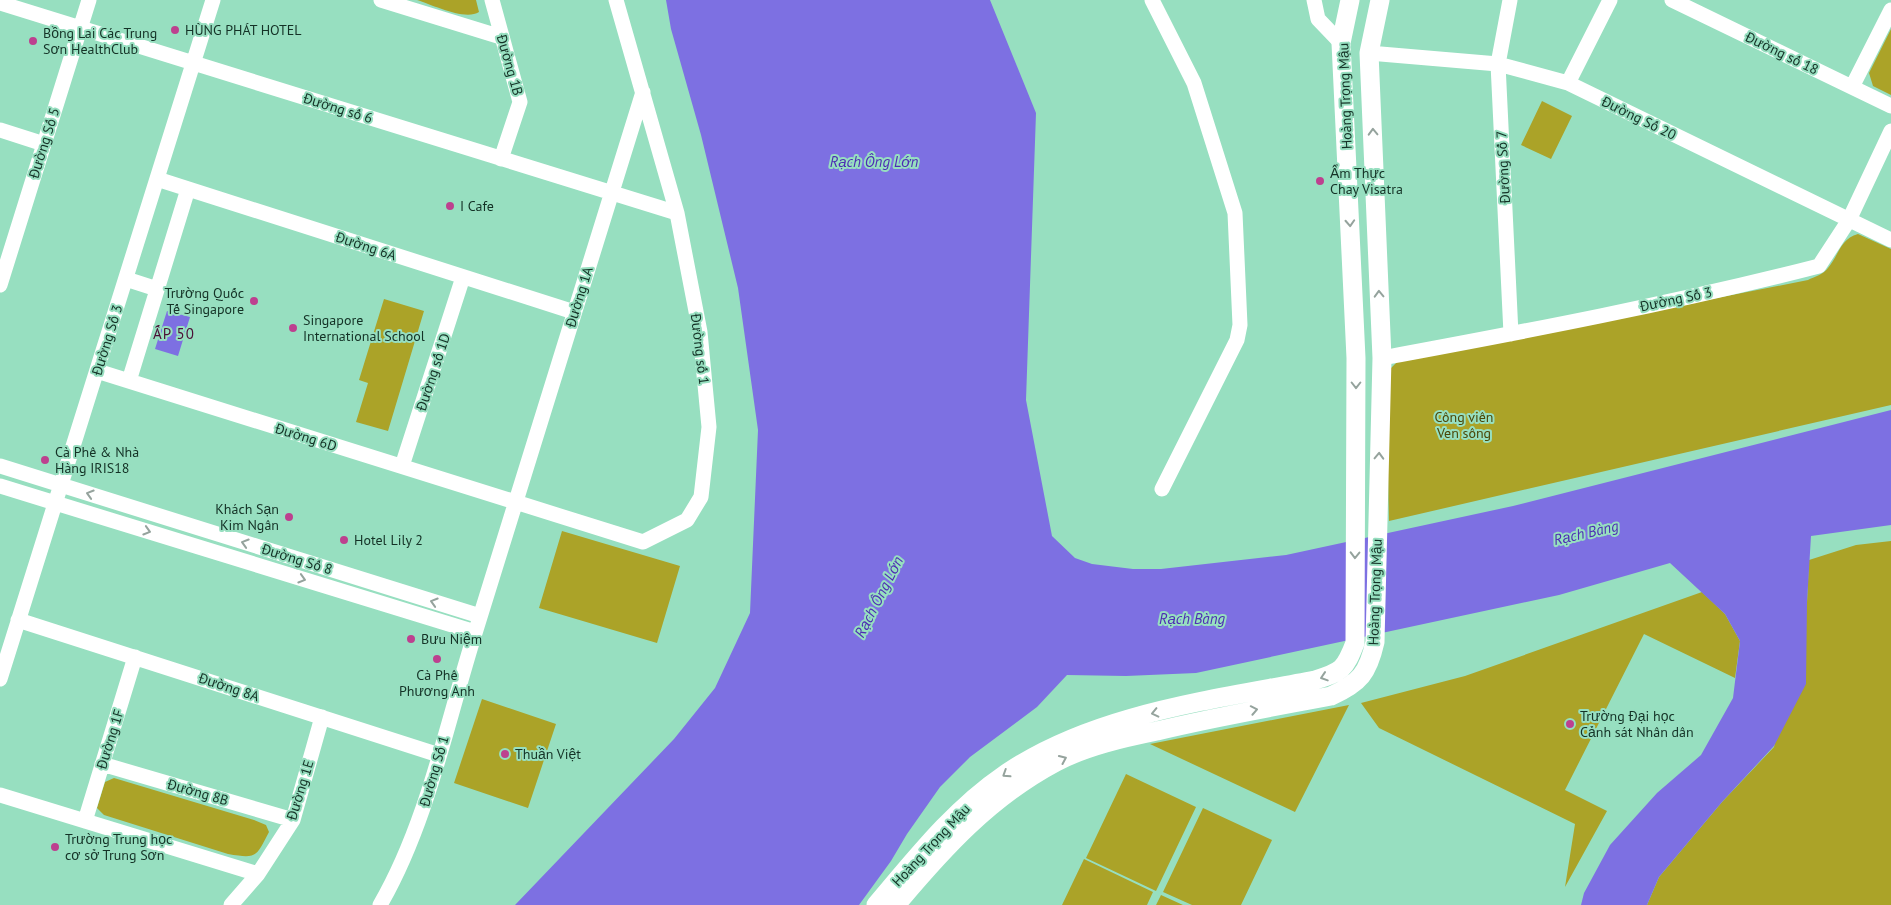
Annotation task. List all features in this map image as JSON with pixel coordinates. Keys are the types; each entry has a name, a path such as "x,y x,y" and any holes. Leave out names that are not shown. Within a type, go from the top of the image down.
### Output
{"main road":[{"name":"Hoàng Trọng Mậu","path":"896,905 957,835 991,806 1029,778 1057,762 1089,748 1204,711 1332,675 1347,663 1355,642 1356,507 1356,358 1342,43 1350,0"},
{"name":"Hoàng Trọng Mậu","path":"876,905 936,835 969,804 1004,775 1039,754 1092,730 1125,720 1331,696 1348,689 1371,662 1375,642 1382,358 1369,52 1380,0"},
{"path":"1342,43 1369,52"}],"street":[{"name":"Đường Số 5","path":"0,285 5,252 44,144 88,0"},
{"name":"Đường Số 3","path":"0,679 213,0"},
{"path":"381,0 501,37"},
{"name":"Đường 1B","path":"492,0 520,102 501,159"},
{"name":"Đường số 1","path":"516,502 644,542 687,520 701,497 709,427 700,332 677,213 616,0"},
{"path":"1152,0 1194,83 1235,213 1240,325 1237,340 1162,488"},
{"path":"1314,0 1318,19 1342,43"},
{"name":"Đường Số 7","path":"1510,0 1498,64 1511,334"},
{"path":"1568,83 1610,0"},
{"name":"Đường số 18","path":"1672,0 1891,106"},
{"name":"Đường số 6","path":"0,3 677,213"},
{"path":"1852,87 1891,10"},
{"name":"Đường Số 20","path":"1369,52 1498,64 1568,83 1891,240"},
{"name":"Đường 1A","path":"516,502 643,92"},
{"path":"0,130 44,144"},
{"name":"Đường Số 3","path":"1382,358 1511,334 1760,281 1819,266 1849,220 1891,130"},
{"name":"Đường 6A","path":"157,179 574,312"},
{"path":"129,381 188,189"},
{"name":"Đường số 1D","path":"402,466 463,277"},
{"path":"126,279 157,289"},
{"name":"Đường 6D","path":"97,371 516,502"},
{"name":"Đường Số 8","path":"0,466 480,616"},
{"name":"Đường Số 8","path":"0,486 475,632"},
{"path":"480,616 516,502"},
{"name":"Đường Số 1","path":"380,905 395,878 420,818 480,616"},
{"name":"Đường 8A","path":"18,620 438,754"},
{"name":"Đường 1F","path":"85,821 135,657"},
{"name":"Đường 1E","path":"231,905 258,874 293,820 322,717"},
{"name":"Đường 8B","path":"102,764 293,820"},
{"path":"0,795 258,874"}],"green space":[{"path":"417,0 476,0 479,12 466,15"},
{"path":"1891,29 1891,95 1873,86 1869,73"},
{"path":"1542,101 1572,116 1551,159 1521,145"},
{"name":"Công viên Ven sông","path":"1858,234 1891,249 1891,405 1389,521 1386,380 1389,370 1398,361 1808,280 1826,270 1843,244 1852,236"},
{"path":"384,299 424,311 388,431 356,422 368,383 359,380"},
{"path":"562,531 680,566 657,643 539,608"},
{"path":"1891,541 1891,905 1647,905 1659,877 1722,802 1774,747 1807,602 1809,560 1856,545"},
{"path":"1702,592 1725,614 1740,641 1735,678 1644,634 1565,790 1607,811 1565,887 1575,824 1379,728 1361,703 1465,676"},
{"name":"Thuần Việt","path":"482,699 556,724 528,808 454,783"},
{"path":"1349,705 1295,812 1150,744"},
{"path":"1126,774 1196,807 1156,891 1086,858"},
{"path":"114,778 254,820 266,825 269,832 255,854 238,856 104,815 97,808 105,782"},
{"path":"1203,808 1272,840 1241,905 1192,905 1163,892"},
{"path":"1084,859 1153,892 1147,905 1062,905"},
{"path":"1161,895 1183,905 1156,905"}],"water":[{"name":"Rạch Ông Lớn","path":"666,0 990,0 1036,113 1026,400 1052,536 1075,558 1092,564 1133,569 1161,569 1286,555 1513,506 1891,410 1891,525 1811,536 1807,602 1806,684 1774,746 1722,802 1659,877 1647,905 1581,905 1584,893 1610,845 1657,793 1701,755 1733,698 1740,641 1725,614 1670,563 1559,595 1196,673 1126,676 1067,675 1037,707 970,757 940,787 859,905 515,905 674,739 715,688 750,613 758,430 738,288 701,135 671,29"},
{"path":"167,311 190,317 178,356 155,349"}],"place":[{"name":"HÙNG PHÁT HOTEL","path":"175,30"},
{"name":"Bồng Lai Các Trung Sơn HealthClub","path":"33,41"},
{"name":"Ẩm Thực Chay Visatra","path":"1320,181"},
{"name":"I Cafe","path":"450,206"},
{"name":"Trường Quốc Tế Singapore","path":"254,301"},
{"name":"Singapore International School","path":"293,328"},
{"name":"Cà Phê & Nhà Hàng IRIS18","path":"45,460"},
{"name":"Khách Sạn Kim Ngân","path":"289,517"},
{"name":"Hotel Lily 2","path":"344,540"},
{"name":"Bưu Niệm","path":"411,639"},
{"name":"Cà Phê Phương Anh","path":"437,659"},
{"name":"Trường Đại học Cảnh sát Nhân dân","path":"1570,724"},
{"name":"Thuần Việt","path":"505,754"},
{"name":"Trường Trung học cơ sở Trung Sơn","path":"55,847"}],"district":[{"name":"ẤP 50","path":"174,334"}],"water label":[{"name":"Rạch Bàng","path":"1586,533"},
{"name":"Rạch Bàng","path":"1192,619"}]}
